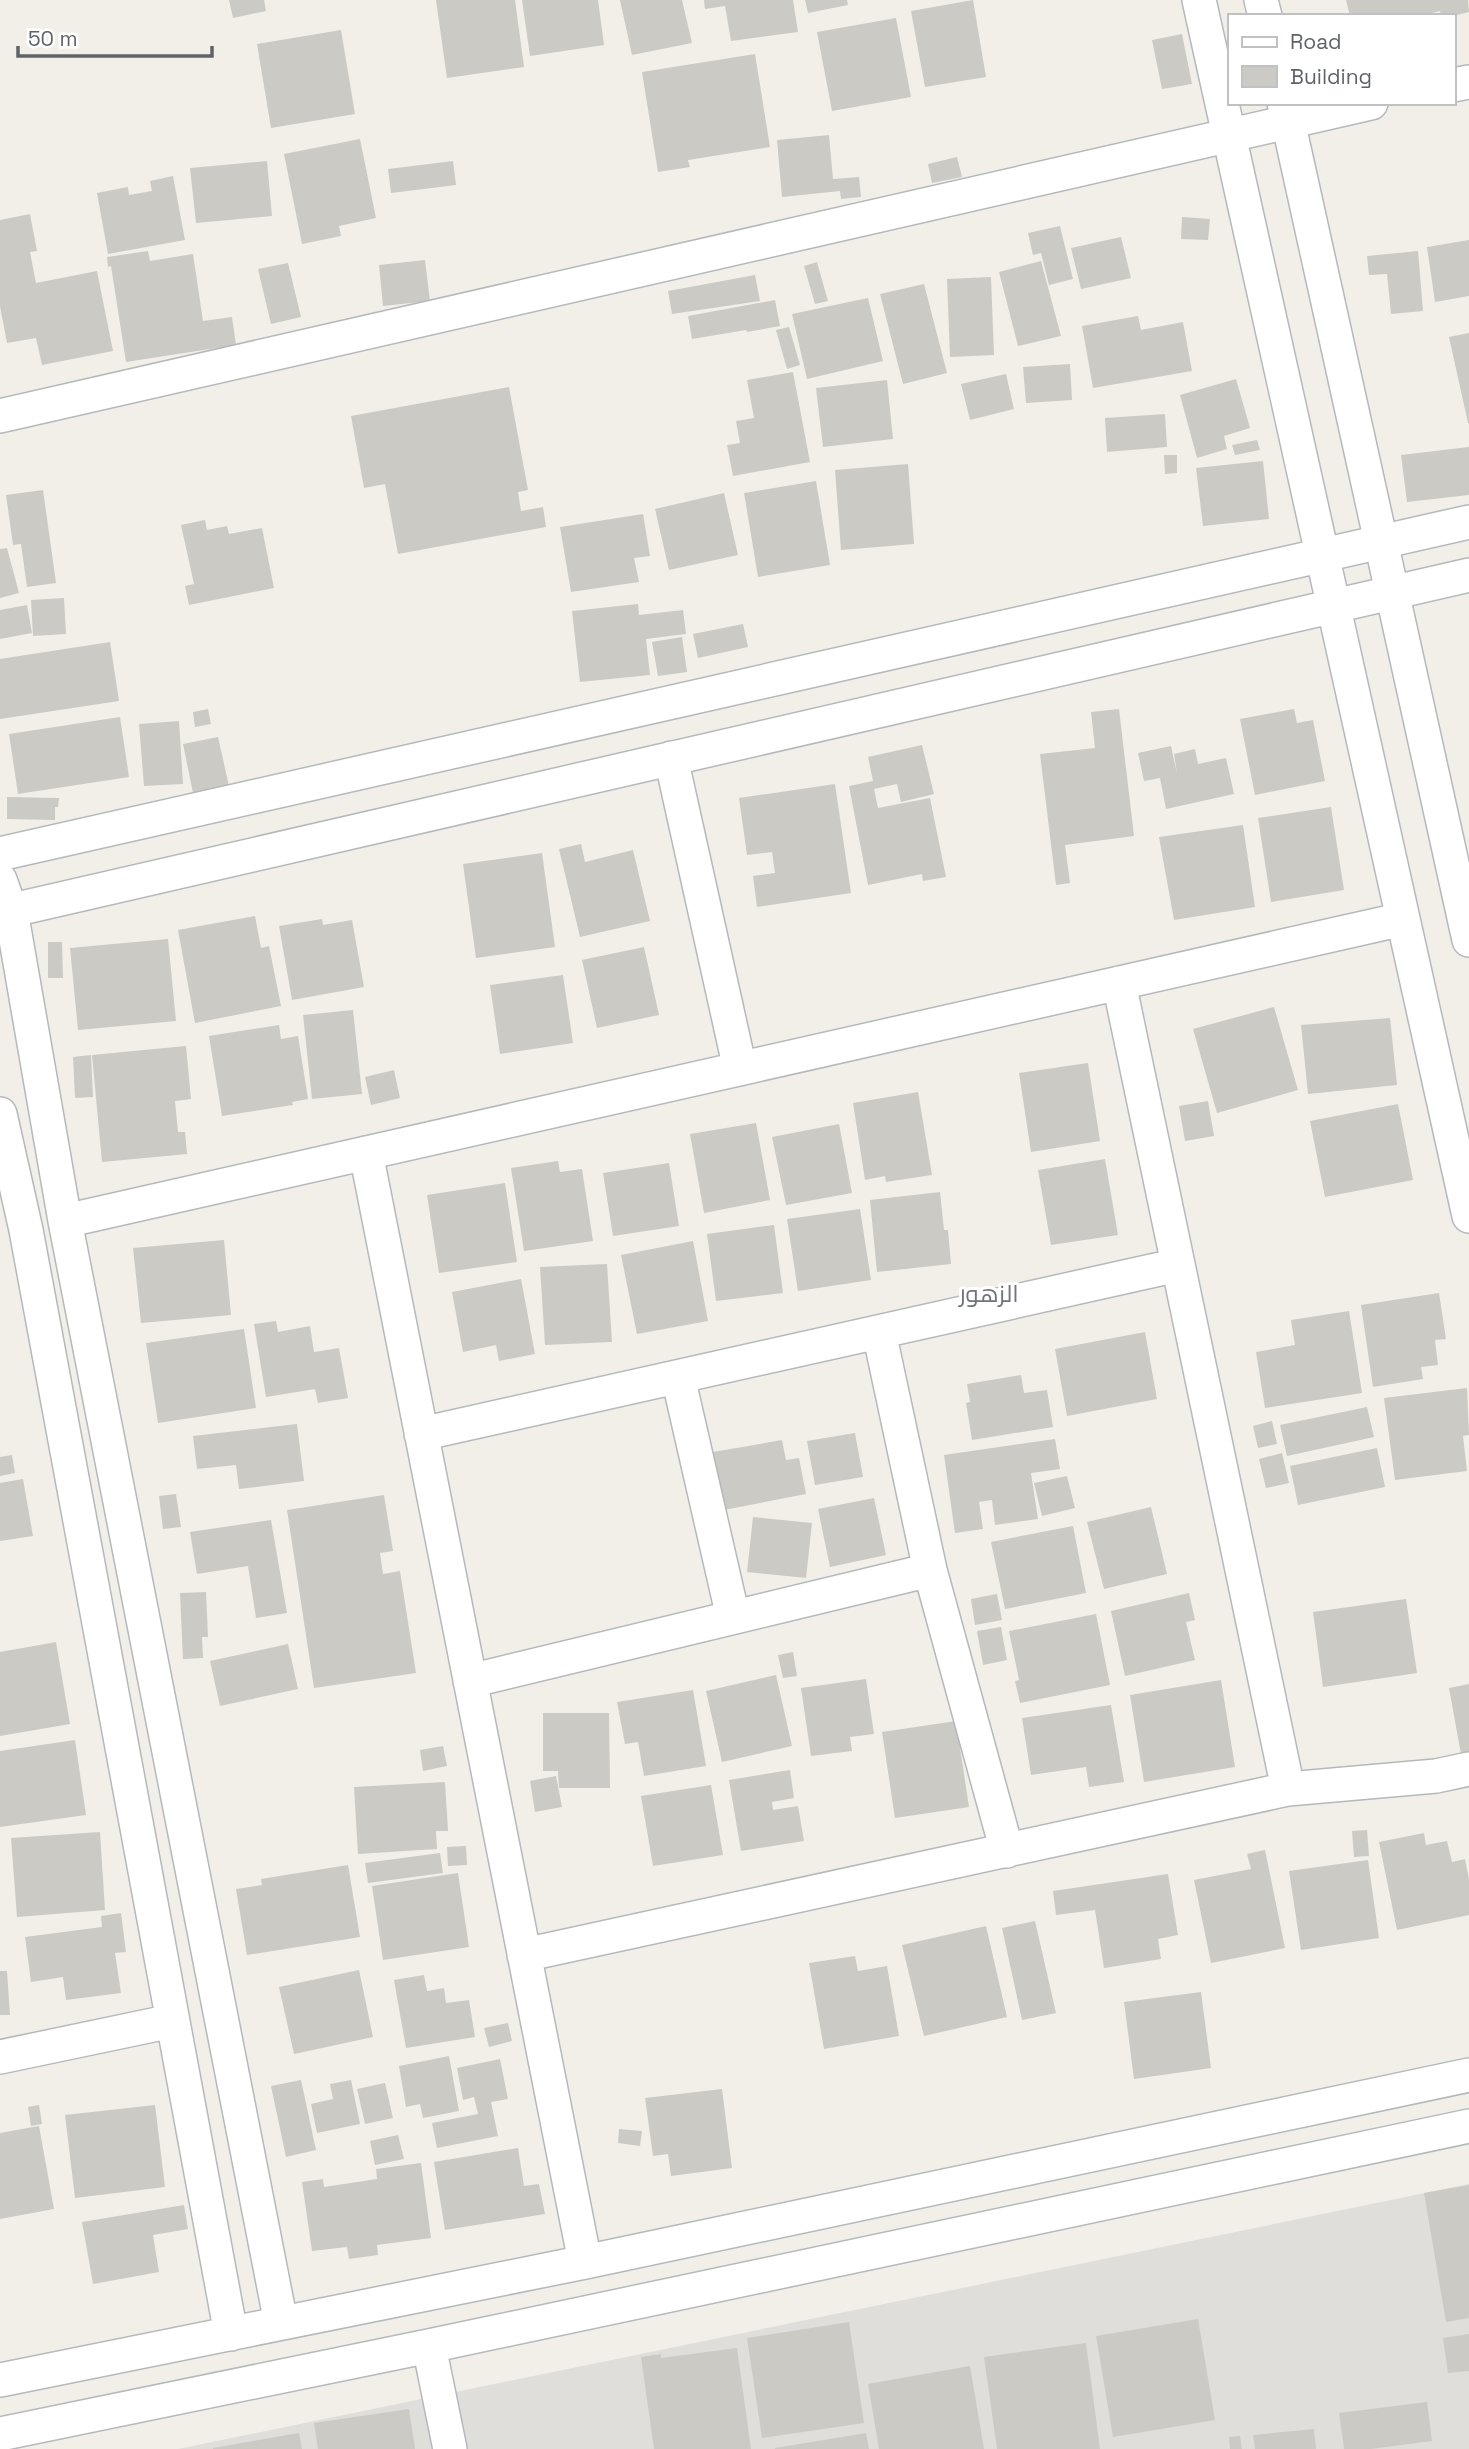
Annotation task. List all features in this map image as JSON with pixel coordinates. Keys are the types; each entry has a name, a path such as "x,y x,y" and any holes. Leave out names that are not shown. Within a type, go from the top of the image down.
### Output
{"street":[{"path":"1199,0 1469,1216"},
{"path":"0,416 1229,135 1286,112 1352,105"},
{"path":"1286,112 1469,940"},
{"path":"0,854 1469,522"},
{"path":"5,912 1469,575"},
{"path":"671,758 740,1069"},
{"path":"0,880 281,2323"},
{"path":"65,1221 1403,919"},
{"path":"1119,983 1288,1789"},
{"path":"0,1114 13,1233 172,2021 231,2334"},
{"path":"366,1153 585,2262"},
{"path":"421,1434 1178,1265"},
{"path":"879,1332 930,1570 1007,1851"},
{"path":"678,1377 733,1617"},
{"path":"470,1681 930,1570"},
{"path":"524,1955 1288,1789 1436,1776 1469,1769"},
{"path":"0,2057 172,2021"},
{"path":"0,2380 585,2262 1469,2075"},
{"path":"0,2434 1469,2126"},
{"path":"429,2346 450,2449"}],"shaded area":[{"path":"1469,2184 1469,2449 178,2449"}],"building":[{"path":"229,0 264,0 266,11 233,18"},
{"path":"436,0 515,0 524,67 447,78"},
{"path":"522,0 598,0 604,45 530,56"},
{"path":"620,0 682,0 692,43 632,55"},
{"path":"704,0 793,0 798,32 731,41 725,6 705,9"},
{"path":"805,0 847,0 848,5 808,13"},
{"path":"973,0 986,77 925,87 911,11"},
{"path":"1346,0 1468,0 1469,12 1455,16 1441,14 1440,11 1427,14 1350,14"},
{"path":"896,18 911,97 832,111 817,32"},
{"path":"341,30 355,114 271,128 257,44"},
{"path":"1182,34 1192,84 1162,89 1152,40"},
{"path":"755,54 770,147 688,160 690,167 658,172 642,72"},
{"path":"829,135 833,179 859,177 861,197 841,199 840,191 782,197 777,140"},
{"path":"360,139 376,218 339,226 341,236 302,244 284,154"},
{"path":"957,157 962,177 932,183 928,164"},
{"path":"267,161 272,216 196,223 190,168"},
{"path":"453,161 456,185 391,193 388,169"},
{"path":"173,176 185,240 108,254 97,193 128,187 129,195 152,191 150,181"},
{"path":"30,214 37,251 30,252 36,283 97,271 113,351 42,365 36,338 7,343 0,306 0,220"},
{"path":"1182,217 1210,219 1208,240 1181,239"},
{"path":"1060,226 1073,279 1049,285 1041,253 1033,255 1028,233"},
{"path":"1121,237 1131,278 1081,289 1071,248"},
{"path":"1469,240 1469,296 1435,302 1427,247"},
{"path":"148,251 150,261 193,254 203,321 232,317 236,345 126,362 111,266 108,267 107,257"},
{"path":"1418,251 1423,311 1391,314 1387,274 1369,275 1367,256"},
{"path":"425,260 430,301 383,306 379,265"},
{"path":"1041,261 1061,336 1018,346 999,272"},
{"path":"817,262 828,301 815,304 804,266"},
{"path":"288,263 301,317 271,324 258,269"},
{"path":"755,275 760,301 672,314 668,291"},
{"path":"991,277 994,355 950,357 947,279"},
{"path":"924,284 947,373 903,384 880,294"},
{"path":"868,298 883,361 807,379 792,314"},
{"path":"775,300 780,326 692,339 688,316"},
{"path":"1138,316 1141,330 1183,322 1192,371 1093,388 1082,326"},
{"path":"789,327 800,365 787,369 776,330"},
{"path":"1469,333 1469,423 1468,423 1449,337"},
{"path":"1070,364 1072,400 1026,403 1023,367"},
{"path":"793,372 810,462 733,476 727,445 740,443 736,421 754,418 747,380"},
{"path":"1006,374 1014,409 970,420 961,384"},
{"path":"1236,379 1250,428 1224,436 1227,449 1197,458 1180,395"},
{"path":"887,380 893,439 823,447 816,388"},
{"path":"509,387 528,490 518,492 521,511 543,507 546,527 398,554 385,484 364,488 351,416"},
{"path":"1165,414 1167,447 1107,452 1105,418"},
{"path":"1257,440 1260,450 1235,455 1232,445"},
{"path":"1469,447 1469,495 1407,502 1401,455"},
{"path":"1164,455 1177,455 1177,473 1165,474"},
{"path":"1263,461 1269,519 1203,526 1196,468"},
{"path":"908,464 914,544 841,550 835,470"},
{"path":"816,481 830,565 758,577 744,493"},
{"path":"43,490 56,583 27,587 21,544 13,545 6,495"},
{"path":"724,493 738,555 669,570 655,509"},
{"path":"643,514 650,556 634,558 639,582 571,592 560,527"},
{"path":"205,520 207,530 227,526 229,534 262,528 274,588 189,605 185,586 194,584 181,525"},
{"path":"7,548 19,593 0,598 0,549"},
{"path":"64,598 66,634 33,636 31,600"},
{"path":"638,604 639,615 683,610 686,634 646,639 650,675 580,682 572,611"},
{"path":"27,605 32,633 0,639 0,610"},
{"path":"743,624 748,647 698,658 693,634"},
{"path":"682,637 687,672 658,676 652,642"},
{"path":"110,642 119,701 0,719 0,659"},
{"path":"208,709 211,724 195,727 193,712"},
{"path":"1119,709 1134,836 1065,845 1070,883 1056,885 1040,754 1095,748 1091,712"},
{"path":"1294,709 1297,723 1313,720 1325,781 1255,795 1240,719"},
{"path":"120,717 129,777 18,794 9,734"},
{"path":"179,721 183,784 144,786 139,724"},
{"path":"218,737 229,786 193,793 183,744"},
{"path":"922,745 934,794 901,802 897,784 874,789 878,808 930,798 946,877 923,881 922,874 868,885 849,786 873,781 868,757"},
{"path":"1171,746 1177,774 1174,754 1195,749 1198,764 1226,758 1234,794 1166,809 1160,778 1144,781 1138,753"},
{"path":"835,784 851,893 757,907 753,876 775,873 772,852 747,855 739,798"},
{"path":"7,797 59,798 58,807 55,807 55,820 7,819"},
{"path":"1331,807 1344,890 1271,902 1258,818"},
{"path":"1243,825 1255,907 1174,920 1159,837"},
{"path":"581,844 585,862 633,850 650,921 580,937 559,849"},
{"path":"542,853 555,947 476,958 463,864"},
{"path":"255,916 261,948 269,946 281,1006 195,1023 178,930"},
{"path":"322,919 323,925 352,920 364,987 292,1000 279,926"},
{"path":"168,939 176,1021 78,1030 70,948"},
{"path":"48,942 62,942 63,978 48,978"},
{"path":"644,947 659,1015 597,1028 582,960"},
{"path":"563,975 573,1043 500,1054 490,985"},
{"path":"1274,1007 1298,1090 1217,1113 1193,1029"},
{"path":"353,1010 362,1094 312,1099 303,1015"},
{"path":"1390,1018 1397,1085 1308,1094 1301,1025"},
{"path":"279,1025 281,1039 298,1036 308,1099 292,1102 293,1105 222,1116 209,1036"},
{"path":"186,1046 191,1099 175,1101 178,1132 185,1132 187,1154 102,1162 92,1055"},
{"path":"91,1055 93,1097 75,1098 73,1057"},
{"path":"1088,1063 1100,1141 1031,1152 1019,1073"},
{"path":"394,1070 400,1098 371,1105 365,1077"},
{"path":"918,1092 932,1175 886,1182 885,1176 865,1180 853,1103"},
{"path":"1208,1101 1214,1136 1185,1141 1179,1106"},
{"path":"1398,1104 1413,1180 1325,1197 1310,1121"},
{"path":"756,1123 770,1200 704,1213 690,1134"},
{"path":"839,1124 852,1193 786,1205 772,1137"},
{"path":"1105,1159 1118,1235 1051,1245 1038,1170"},
{"path":"558,1161 560,1172 582,1169 593,1241 524,1251 511,1168"},
{"path":"669,1163 679,1226 613,1236 603,1173"},
{"path":"505,1183 517,1262 439,1273 427,1195"},
{"path":"940,1192 944,1230 948,1230 951,1264 877,1272 870,1200"},
{"path":"860,1209 871,1280 798,1291 787,1219"},
{"path":"774,1225 783,1293 716,1301 707,1234"},
{"path":"224,1240 231,1315 141,1323 133,1248"},
{"path":"693,1241 708,1321 637,1334 621,1255"},
{"path":"607,1264 612,1342 545,1345 540,1267"},
{"path":"521,1279 535,1354 499,1361 496,1345 463,1352 452,1292"},
{"path":"1439,1293 1446,1339 1435,1340 1438,1365 1421,1367 1423,1379 1373,1387 1361,1305"},
{"path":"1349,1311 1362,1393 1265,1408 1256,1352 1295,1345 1291,1320"},
{"path":"276,1321 278,1332 310,1326 314,1352 339,1348 348,1398 318,1403 315,1389 266,1397 254,1324"},
{"path":"244,1329 256,1408 158,1423 146,1343"},
{"path":"1145,1332 1157,1399 1067,1416 1055,1349"},
{"path":"1021,1375 1024,1393 1047,1390 1053,1427 972,1440 966,1403 970,1402 967,1384"},
{"path":"1467,1388 1469,1435 1463,1436 1467,1471 1395,1480 1384,1398"},
{"path":"1367,1407 1374,1437 1287,1456 1280,1425"},
{"path":"1272,1421 1277,1444 1258,1448 1253,1426"},
{"path":"297,1424 304,1481 239,1489 236,1465 197,1469 193,1436"},
{"path":"855,1433 863,1477 815,1485 807,1441"},
{"path":"1055,1439 1060,1469 1031,1473 1038,1519 995,1525 992,1500 979,1502 983,1529 955,1533 944,1455"},
{"path":"782,1440 786,1460 799,1458 806,1494 724,1510 713,1452"},
{"path":"1377,1448 1385,1487 1298,1505 1290,1466"},
{"path":"1282,1453 1289,1483 1266,1488 1259,1459"},
{"path":"12,1455 15,1473 0,1476 0,1457"},
{"path":"1067,1476 1075,1508 1042,1516 1034,1483"},
{"path":"23,1479 33,1536 0,1541 0,1483"},
{"path":"176,1494 181,1527 163,1529 159,1496"},
{"path":"384,1495 393,1551 380,1553 383,1574 400,1571 416,1673 314,1688 287,1510"},
{"path":"874,1498 886,1555 830,1567 818,1509"},
{"path":"1151,1507 1167,1574 1104,1589 1087,1522"},
{"path":"753,1517 812,1523 806,1578 747,1572"},
{"path":"271,1520 287,1613 256,1618 248,1566 197,1574 190,1532"},
{"path":"1073,1526 1086,1593 1005,1609 991,1542"},
{"path":"206,1592 208,1637 202,1637 203,1658 183,1659 180,1593"},
{"path":"1189,1593 1195,1620 1186,1622 1195,1660 1125,1676 1111,1611"},
{"path":"997,1594 1002,1620 975,1625 971,1599"},
{"path":"1406,1599 1417,1673 1323,1687 1313,1612"},
{"path":"1096,1614 1110,1685 1020,1703 1015,1681 1019,1680 1009,1631"},
{"path":"1001,1627 1007,1660 983,1665 977,1631"},
{"path":"56,1642 70,1724 0,1736 0,1652"},
{"path":"288,1644 298,1689 220,1706 210,1661"},
{"path":"793,1652 797,1676 783,1678 778,1655"},
{"path":"776,1675 792,1746 722,1762 706,1691"},
{"path":"866,1679 874,1734 850,1737 852,1751 811,1756 801,1688"},
{"path":"1221,1680 1235,1767 1144,1782 1130,1695"},
{"path":"1469,1684 1469,1764 1463,1765 1449,1688"},
{"path":"693,1690 706,1766 644,1776 638,1742 625,1744 617,1702"},
{"path":"1111,1705 1124,1782 1089,1787 1086,1767 1031,1775 1022,1718"},
{"path":"543,1713 609,1713 610,1788 559,1788 558,1771 543,1771"},
{"path":"956,1721 969,1807 895,1818 882,1732"},
{"path":"75,1740 86,1815 0,1827 0,1751"},
{"path":"443,1746 447,1766 423,1771 420,1750"},
{"path":"790,1770 794,1798 772,1802 773,1810 798,1806 804,1841 741,1851 729,1780"},
{"path":"556,1776 562,1807 535,1812 530,1781"},
{"path":"445,1782 448,1831 436,1831 437,1849 358,1854 354,1787"},
{"path":"711,1785 723,1855 653,1866 641,1796"},
{"path":"1367,1830 1369,1856 1354,1857 1352,1831"},
{"path":"100,1832 105,1910 17,1917 11,1838"},
{"path":"1424,1833 1426,1845 1447,1841 1452,1862 1465,1859 1469,1879 1469,1915 1397,1930 1379,1842"},
{"path":"466,1846 467,1865 448,1866 447,1847"},
{"path":"1265,1850 1285,1948 1211,1963 1194,1880 1251,1869 1247,1854"},
{"path":"440,1853 443,1873 368,1883 365,1863"},
{"path":"1368,1860 1379,1938 1301,1950 1289,1871"},
{"path":"348,1865 360,1937 247,1955 236,1889 262,1885 261,1879"},
{"path":"458,1873 469,1947 383,1960 372,1886"},
{"path":"1168,1874 1178,1935 1158,1939 1161,1959 1104,1968 1095,1910 1056,1915 1053,1891"},
{"path":"121,1913 126,1952 115,1953 121,1993 66,2000 63,1977 31,1982 25,1937 102,1927 101,1916"},
{"path":"1035,1921 1056,2013 1022,2020 1002,1928"},
{"path":"986,1926 1007,2017 924,2036 902,1945"},
{"path":"855,1956 858,1971 887,1966 899,2036 824,2049 809,1963"},
{"path":"359,1970 373,2037 294,2054 279,1987"},
{"path":"0,1971 7,1971 10,2015 0,2015"},
{"path":"424,1975 427,1991 444,1988 446,2003 469,2000 475,2037 406,2048 394,1980"},
{"path":"1201,1992 1211,2068 1134,2079 1124,2002"},
{"path":"508,2023 512,2041 489,2047 484,2028"},
{"path":"449,2056 459,2111 423,2118 420,2104 406,2107 399,2066"},
{"path":"500,2059 508,2099 491,2102 498,2136 437,2148 432,2123 478,2114 474,2097 463,2100 457,2068"},
{"path":"301,2080 316,2150 286,2157 271,2086"},
{"path":"351,2080 360,2124 317,2133 311,2104 333,2099 330,2084"},
{"path":"385,2083 393,2118 365,2124 357,2089"},
{"path":"722,2089 732,2168 671,2176 668,2154 653,2156 645,2098"},
{"path":"39,2105 42,2124 31,2126 28,2107"},
{"path":"155,2105 165,2187 75,2198 65,2115"},
{"path":"39,2126 54,2209 0,2219 0,2133"},
{"path":"619,2129 642,2131 640,2146 618,2143"},
{"path":"398,2135 404,2159 375,2165 370,2141"},
{"path":"518,2148 524,2186 539,2184 545,2214 445,2230 434,2162"},
{"path":"421,2163 431,2238 377,2245 378,2255 349,2259 347,2247 312,2251 302,2182 323,2179 324,2187 377,2179 376,2169"},
{"path":"1469,2185 1469,2318 1446,2322 1424,2193"},
{"path":"184,2205 188,2229 153,2235 159,2272 93,2284 82,2222"},
{"path":"1198,2319 1215,2420 1113,2437 1096,2336"},
{"path":"849,2322 864,2423 762,2438 747,2338"},
{"path":"1469,2334 1469,2371 1448,2373 1443,2338"},
{"path":"1086,2343 1100,2449 997,2449 984,2357"},
{"path":"737,2348 751,2449 654,2449 641,2357 661,2354 661,2358"},
{"path":"970,2366 984,2449 879,2449 868,2384"},
{"path":"1427,2402 1432,2441 1371,2449 1344,2449 1339,2413"},
{"path":"409,2409 415,2449 318,2449 314,2423"},
{"path":"1314,2429 1316,2449 1255,2449 1253,2435"},
{"path":"299,2433 302,2449 213,2449 213,2448"},
{"path":"866,2433 869,2449 775,2449 775,2448"},
{"path":"1240,2436 1242,2449 1230,2449 1229,2437"}],"district":[{"name":"الزهور","path":"989,1293"}]}
